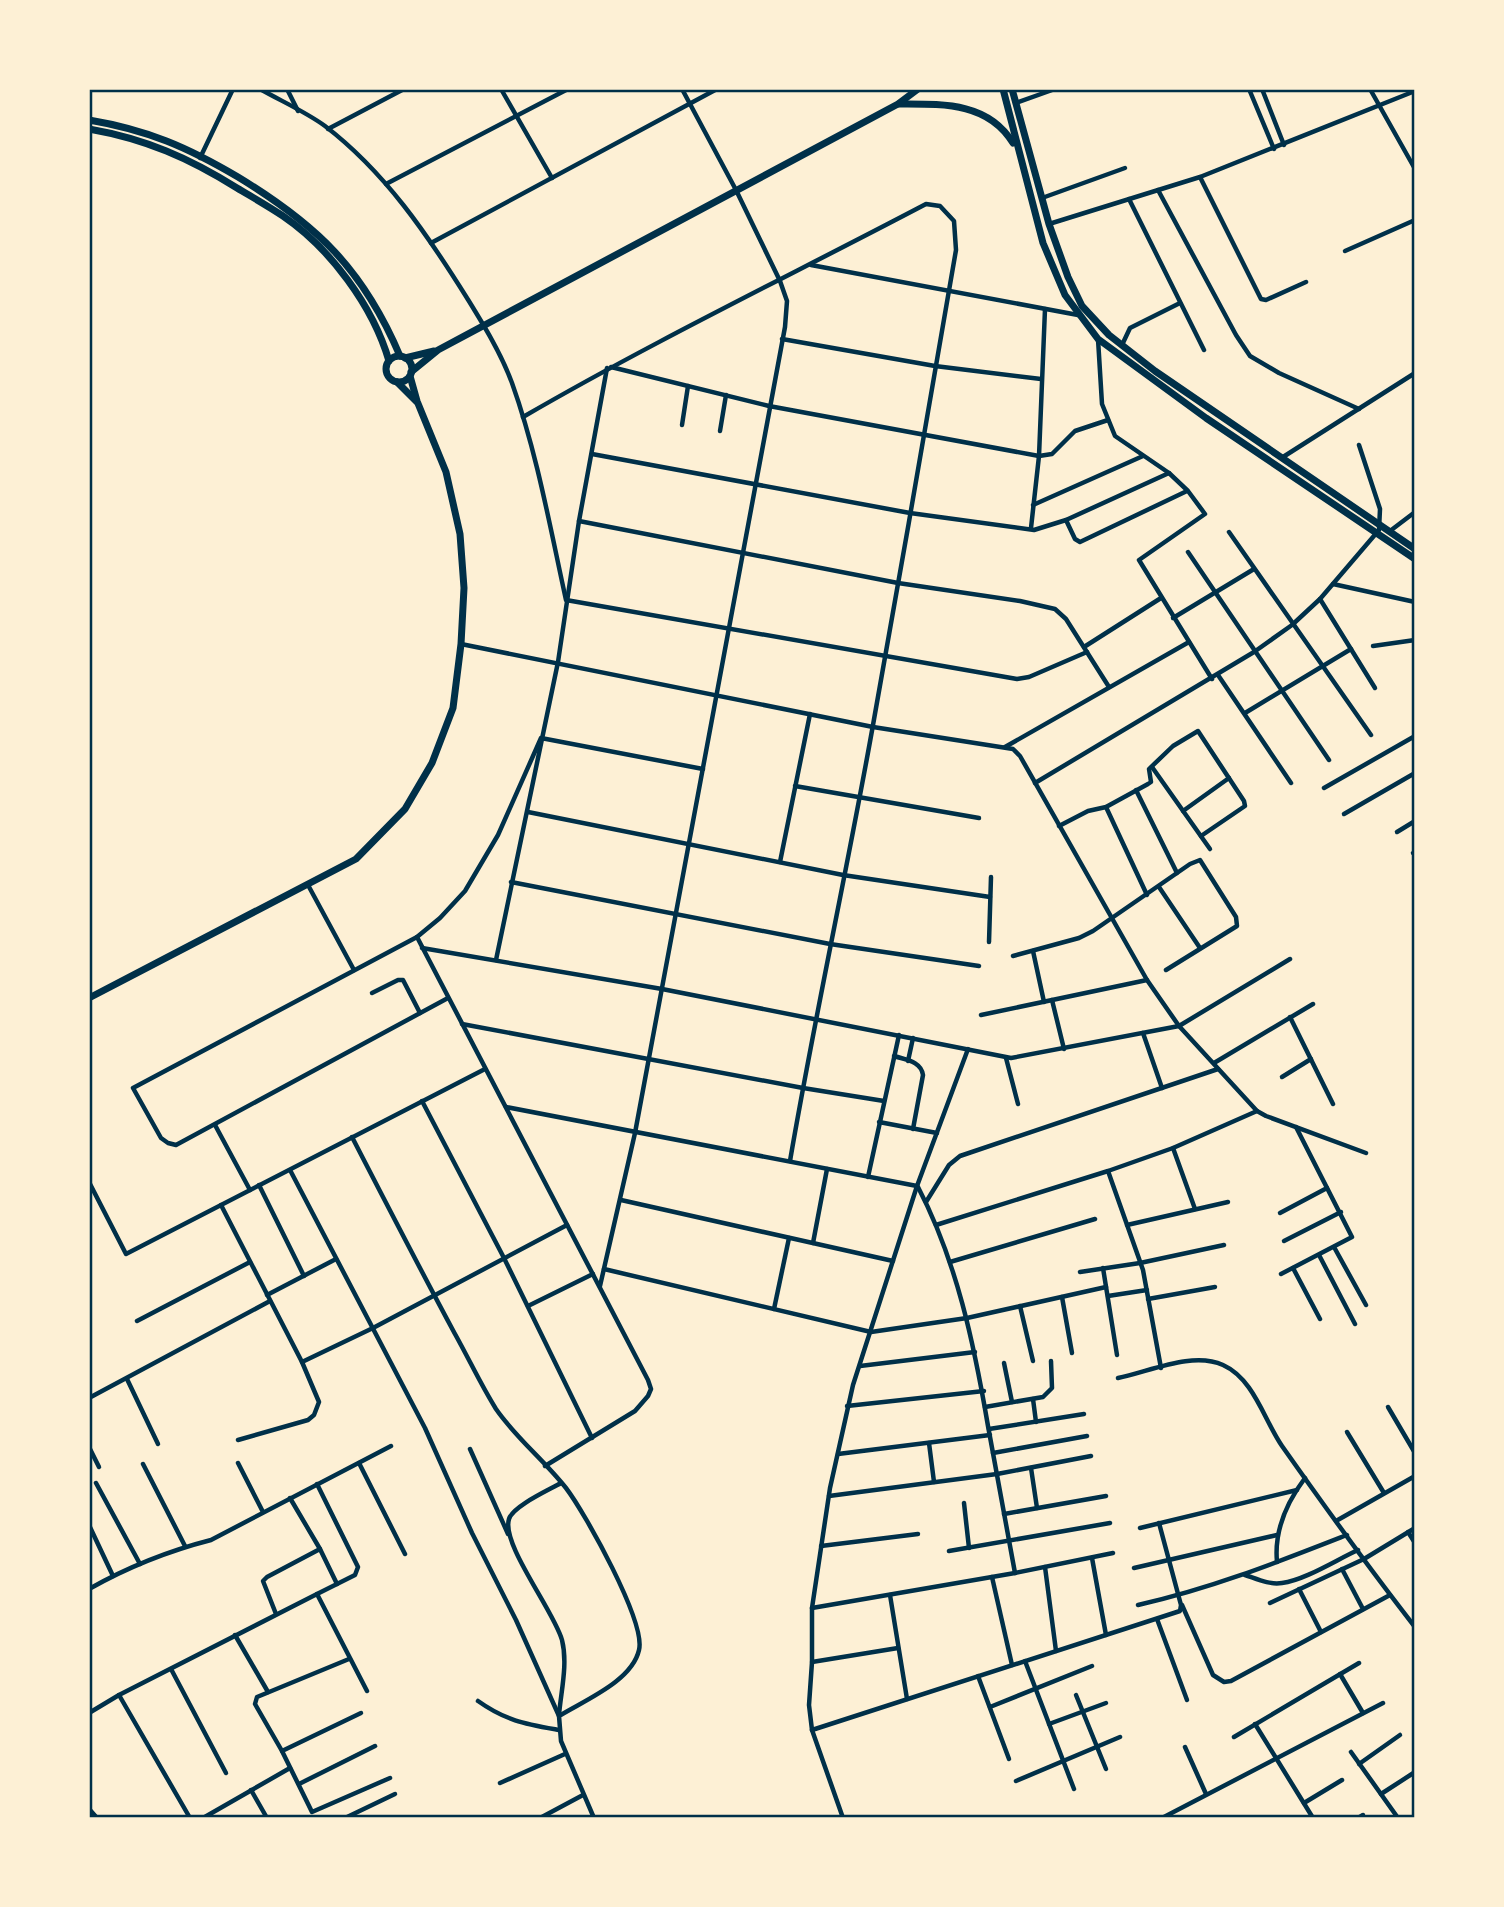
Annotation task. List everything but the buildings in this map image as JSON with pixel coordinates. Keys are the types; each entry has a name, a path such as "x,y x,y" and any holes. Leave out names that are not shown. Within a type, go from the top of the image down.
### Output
{"main road":[{"path":"397,382 405,380 438,350 898,104 918,89"},
{"path":"1003,89 1017,150 1056,275 1065,295 1098,339 1206,418 1378,529 1389,532 1415,549"},
{"path":"1013,89 1049,224 1068,277 1082,306 1109,335 1156,372 1281,458 1415,559"},
{"path":"898,104 930,104 971,110 990,118 1003,128 1017,150"},
{"path":"89,120 164,138 201,155 278,202 327,241 364,289 403,357 411,365 417,401 446,472 460,534 464,588 461,644 453,708 432,763 405,809 356,859 89,998"},
{"path":"89,129 150,144 196,165 285,217 319,246 337,266 372,319 383,342 389,361 386,373 417,401"},
{"path":"1017,150 1028,148"},
{"path":"1039,227 1049,224"},
{"path":"389,361 438,350"},
{"path":"89,1810 96,1818"}],"street":[{"path":"196,165 233,89"},
{"path":"260,89 328,129 373,169 408,209 484,326 511,380 523,417 545,498 566,600"},
{"path":"287,89 298,111"},
{"path":"328,129 404,89"},
{"path":"501,89 552,178"},
{"path":"386,184 569,89"},
{"path":"600,1286 621,1200 649,1060 787,301 736,190 682,89"},
{"path":"431,243 717,89"},
{"path":"1016,103 1055,89"},
{"path":"1249,89 1274,149"},
{"path":"1262,89 1284,145"},
{"path":"1370,89 1415,169"},
{"path":"1049,224 1200,177 1415,91"},
{"path":"1042,198 1125,168"},
{"path":"1200,177 1261,299 1266,300 1306,282"},
{"path":"1158,190 1250,356 1279,373 1359,409"},
{"path":"1129,199 1204,350"},
{"path":"523,417 608,367 926,204 940,206 954,221 956,250 936,366 873,727 815,1018 790,1161"},
{"path":"1345,251 1415,220"},
{"path":"810,265 1079,315"},
{"path":"1122,345 1130,328 1180,303"},
{"path":"1031,528 1039,456 1045,309"},
{"path":"782,339 936,366 1041,380"},
{"path":"1098,339 1102,404 1115,436 1169,473 1188,491 1204,512 1204,517 1139,560 1212,679"},
{"path":"608,367 769,406 1039,456 1052,454 1075,431 1108,420"},
{"path":"496,960 510,882 528,812 558,662 579,521 608,367"},
{"path":"1281,458 1415,373"},
{"path":"682,425 688,386"},
{"path":"720,432 726,395"},
{"path":"1035,783 1212,679 1292,625 1320,599 1378,529 1379,504 1359,445"},
{"path":"592,454 910,513 1038,530 1169,473"},
{"path":"1033,505 1144,455"},
{"path":"1066,520 1075,539 1080,542 1188,491"},
{"path":"1389,532 1415,512"},
{"path":"579,521 898,583 1020,601 1055,609 1066,619 1109,687"},
{"path":"1229,532 1371,735"},
{"path":"1188,552 1329,760"},
{"path":"1173,618 1254,569"},
{"path":"1333,584 1415,601"},
{"path":"566,600 1017,679 1029,677 1086,649 1161,598"},
{"path":"1320,599 1375,688"},
{"path":"1373,646 1415,640"},
{"path":"1005,747 1189,642"},
{"path":"461,644 873,727 1017,751 1111,919 1147,980 1179,1026 1257,1111 1366,1153"},
{"path":"1245,713 1352,649"},
{"path":"1218,675 1291,783"},
{"path":"780,862 810,714"},
{"path":"1059,826 1088,811 1105,807 1151,782 1149,771 1152,767 1173,746 1198,732 1245,806 1201,836"},
{"path":"1324,788 1415,736"},
{"path":"541,738 703,769"},
{"path":"448,998 176,1145 161,1138 133,1088 417,937 440,918 465,891 498,835 541,738"},
{"path":"1152,767 1210,849"},
{"path":"1344,814 1415,773"},
{"path":"1183,811 1229,778"},
{"path":"795,786 979,818"},
{"path":"1136,790 1177,873"},
{"path":"1105,807 1147,895"},
{"path":"528,812 843,875 990,897"},
{"path":"1397,832 1415,821"},
{"path":"1013,957 1079,938 1093,931 1200,860 1238,921 1237,926 1166,970"},
{"path":"989,942 991,877"},
{"path":"510,882 830,944 979,966"},
{"path":"308,885 354,970"},
{"path":"1158,887 1200,948"},
{"path":"417,937 651,1389 643,1404 635,1411 545,1466"},
{"path":"422,948 662,989 1006,1058 1179,1026 1290,959"},
{"path":"1033,951 1044,1002"},
{"path":"372,993 403,980 420,1013"},
{"path":"981,1016 1147,980"},
{"path":"1052,1000 1064,1049"},
{"path":"1214,1063 1313,1004"},
{"path":"1290,1017 1333,1104"},
{"path":"461,1024 884,1101"},
{"path":"1143,1033 1163,1088"},
{"path":"868,1177 899,1035"},
{"path":"908,1061 913,1038"},
{"path":"844,1818 813,1730 809,1705 813,1662 812,1608 829,1496 847,1406 870,1332 917,1186 968,1049"},
{"path":"894,1056 918,1065 923,1075 913,1129"},
{"path":"1006,1058 1018,1104"},
{"path":"1282,1077 1311,1059"},
{"path":"89,1182 125,1254 485,1069"},
{"path":"926,1203 949,1165 960,1156 1219,1069"},
{"path":"422,1101 504,1258 592,1438"},
{"path":"505,1107 917,1186"},
{"path":"936,1225 1173,1148 1257,1111"},
{"path":"879,1122 937,1133"},
{"path":"215,1125 250,1190"},
{"path":"1280,1274 1352,1237 1295,1127"},
{"path":"352,1137 434,1296 496,1408 561,1483 593,1533 621,1588 640,1637 633,1666 622,1678 559,1716"},
{"path":"1173,1148 1195,1210"},
{"path":"813,1243 827,1168"},
{"path":"290,1170 436,1452 471,1533 516,1620 559,1716"},
{"path":"1108,1171 1140,1263 1161,1368"},
{"path":"259,1185 304,1276"},
{"path":"917,1186 936,1225 967,1318 984,1391 1015,1573"},
{"path":"1280,1213 1327,1188"},
{"path":"621,1200 893,1261"},
{"path":"1127,1225 1228,1202"},
{"path":"221,1205 302,1362 319,1402 314,1415 299,1423 238,1440"},
{"path":"1284,1241 1341,1212"},
{"path":"950,1262 1095,1219"},
{"path":"302,1362 373,1328 567,1225"},
{"path":"774,1309 789,1238"},
{"path":"1080,1272 1140,1263 1224,1245"},
{"path":"1334,1247 1366,1305"},
{"path":"1318,1255 1356,1324"},
{"path":"267,1294 336,1259"},
{"path":"137,1321 250,1262"},
{"path":"1103,1268 1117,1354"},
{"path":"1293,1268 1320,1319"},
{"path":"604,1269 870,1332 967,1318 1106,1287"},
{"path":"528,1306 593,1274"},
{"path":"1149,1298 1215,1287"},
{"path":"1108,1296 1147,1290"},
{"path":"1062,1297 1072,1353"},
{"path":"89,1398 270,1301"},
{"path":"1020,1306 1032,1361"},
{"path":"860,1366 975,1352"},
{"path":"985,1407 1043,1397 1052,1388 1051,1361"},
{"path":"1118,1378 1200,1361 1225,1366 1247,1385 1280,1443 1415,1628"},
{"path":"1004,1363 1012,1402"},
{"path":"127,1379 158,1444"},
{"path":"847,1406 984,1391"},
{"path":"1033,1399 1036,1422"},
{"path":"1388,1407 1415,1453"},
{"path":"838,1454 929,1443 1084,1414"},
{"path":"1346,1432 1384,1493"},
{"path":"993,1453 1087,1436"},
{"path":"929,1443 934,1482"},
{"path":"89,1589 140,1564 185,1546 211,1540 391,1446"},
{"path":"89,1447 99,1467"},
{"path":"470,1449 514,1546 562,1639 565,1661 559,1730 565,1754 594,1818"},
{"path":"829,1496 997,1474 1091,1457"},
{"path":"238,1463 263,1512"},
{"path":"359,1463 405,1554"},
{"path":"143,1464 185,1546"},
{"path":"1031,1468 1037,1509"},
{"path":"1336,1521 1415,1476"},
{"path":"1277,1562 1277,1535 1297,1490 1306,1478"},
{"path":"96,1483 140,1564"},
{"path":"514,1546 508,1527 509,1517 515,1510 561,1483"},
{"path":"89,1713 118,1695 355,1574 358,1567 317,1485"},
{"path":"1140,1528 1297,1490"},
{"path":"1004,1514 1106,1496"},
{"path":"290,1498 337,1584"},
{"path":"964,1503 969,1548"},
{"path":"949,1551 1110,1523"},
{"path":"1159,1523 1181,1605 1213,1675 1224,1682 1231,1681 1390,1595"},
{"path":"89,1525 113,1576"},
{"path":"1270,1603 1364,1559 1415,1528"},
{"path":"1408,1532 1415,1543"},
{"path":"821,1546 918,1534"},
{"path":"1134,1569 1277,1535"},
{"path":"1138,1605 1179,1596 1347,1535"},
{"path":"276,1614 263,1581 320,1549"},
{"path":"1244,1574 1265,1583 1282,1583 1299,1578 1358,1550"},
{"path":"812,1608 1114,1553"},
{"path":"1092,1558 1106,1635"},
{"path":"1045,1567 1056,1651"},
{"path":"1342,1569 1363,1609"},
{"path":"992,1577 1012,1665"},
{"path":"1299,1589 1321,1632"},
{"path":"317,1594 366,1691"},
{"path":"890,1595 907,1699"},
{"path":"813,1730 1157,1619 1180,1611 1181,1605"},
{"path":"1157,1619 1186,1700"},
{"path":"235,1635 268,1692"},
{"path":"813,1662 898,1648"},
{"path":"349,1659 257,1697 255,1704 312,1812 390,1778"},
{"path":"1025,1661 1074,1789"},
{"path":"1234,1737 1359,1663"},
{"path":"990,1707 1092,1666"},
{"path":"172,1669 226,1773"},
{"path":"1340,1674 1363,1713"},
{"path":"978,1676 1009,1759"},
{"path":"118,1695 190,1818"},
{"path":"1076,1695 1106,1769"},
{"path":"478,1701 499,1716 518,1723 559,1730"},
{"path":"1049,1724 1106,1703"},
{"path":"1162,1818 1383,1703"},
{"path":"282,1751 361,1713"},
{"path":"1255,1724 1313,1818"},
{"path":"1359,1764 1400,1735"},
{"path":"1016,1781 1120,1737"},
{"path":"299,1784 375,1746"},
{"path":"1185,1747 1206,1794"},
{"path":"1351,1752 1398,1818"},
{"path":"500,1783 565,1754"},
{"path":"203,1818 290,1768"},
{"path":"1381,1794 1415,1772"},
{"path":"1304,1803 1342,1780"},
{"path":"251,1790 267,1818"},
{"path":"345,1818 395,1794"},
{"path":"540,1818 583,1795"}]}
